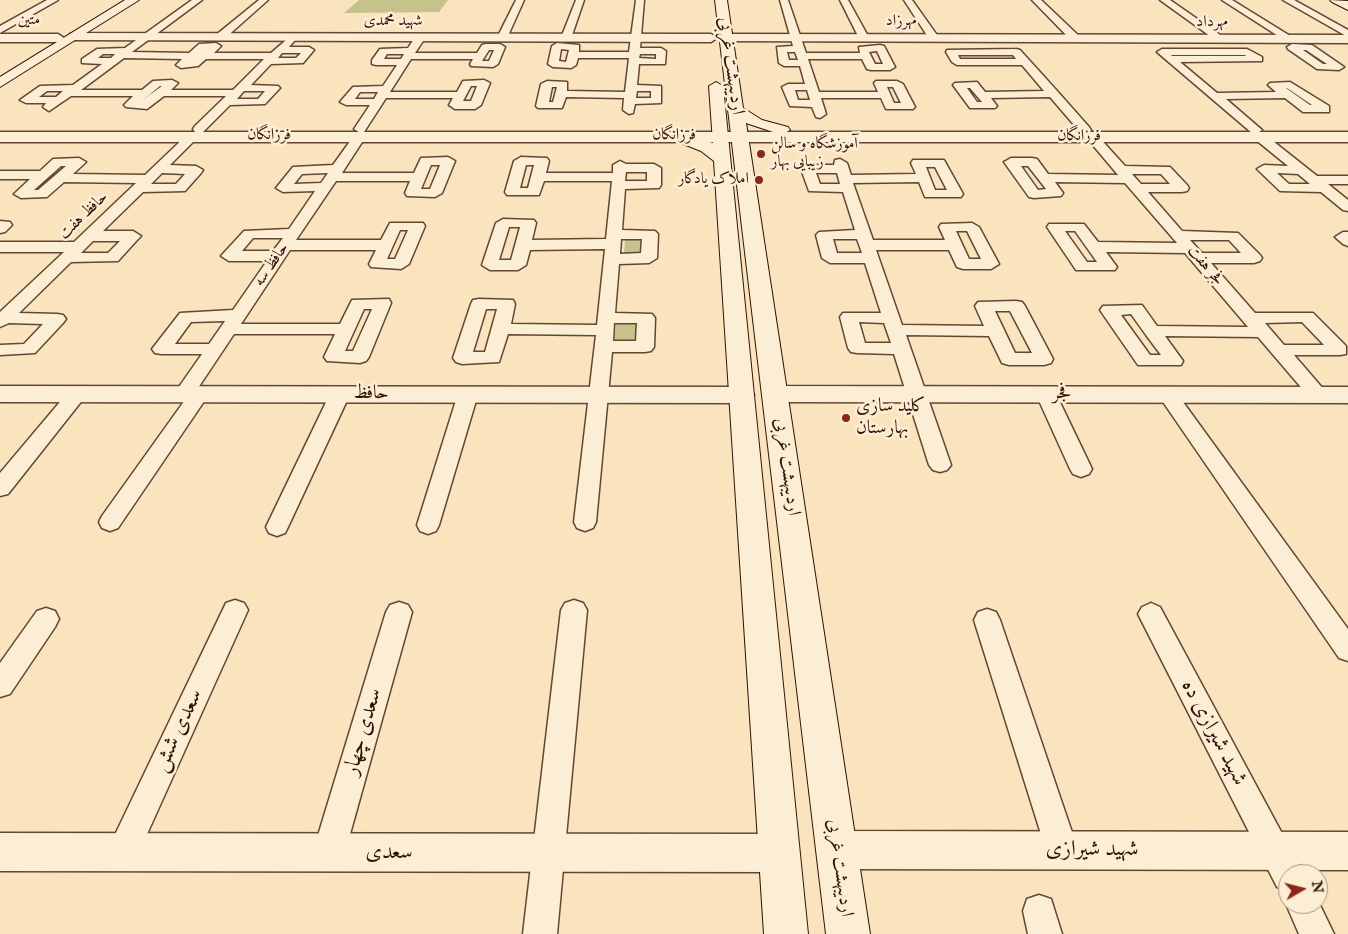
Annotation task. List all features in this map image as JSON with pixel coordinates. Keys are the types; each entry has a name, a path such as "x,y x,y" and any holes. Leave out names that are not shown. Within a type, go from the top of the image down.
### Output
{"main road":[{"path":"0,73 120,0"},
{"path":"0,83 133,0"},
{"name":"اردیبهشت غربی","path":"707,0 718,38"},
{"name":"اردیبهشت غربی","path":"721,0 718,38 742,395 786,934"},
{"path":"1336,0 1348,6"},
{"path":"677,133 724,130 756,123 782,133"},
{"path":"677,133 708,147 724,130"},
{"path":"724,130 766,140 782,133"},
{"name":"اردیبهشت غربی","path":"724,130 776,394 848,934"}],"street":[{"path":"0,30 54,0"},
{"path":"145,93 71,90 44,88 26,100 53,104 71,90 198,0"},
{"path":"220,37 264,0"},
{"path":"502,38 520,0"},
{"path":"566,38 580,0"},
{"path":"562,94 630,99 640,0"},
{"path":"784,0 816,100 885,95"},
{"path":"844,0 864,38"},
{"path":"908,0 934,38"},
{"path":"1036,0 1076,39"},
{"path":"1164,0 1221,39"},
{"path":"1226,0 1290,39"},
{"path":"1287,0 1348,34"},
{"name":"شهید محمدی","path":"74,37 566,38 634,52 718,38"},
{"name":"متین","path":"0,38 58,38"},
{"name":"حافظ هفت","path":"2,320 292,38"},
{"name":"حافظ سه","path":"110,522 192,394 215,349 332,178 382,95 420,38"},
{"name":"مهرزاد","path":"718,38 801,52 864,38 1076,39"},
{"name":"فجر هفت","path":"1005,38 1318,395"},
{"name":"مهرداد","path":"1076,39 1348,39"},
{"path":"1146,39 1348,207"},
{"path":"574,55 634,52"},
{"path":"801,52 866,56"},
{"path":"1016,52 951,52 957,62 1025,62"},
{"path":"1247,52 1258,59 1166,56 1247,52"},
{"path":"120,56 192,56 181,65 194,64 205,56 274,56"},
{"path":"408,56 481,56"},
{"path":"1322,57 1348,57"},
{"path":"158,83 172,83 161,93 146,106 130,105 158,83"},
{"path":"161,93 274,88 261,102 227,102"},
{"path":"982,95 1054,94"},
{"path":"382,95 460,95"},
{"path":"1215,96 1288,95"},
{"name":"فرزانگان","path":"0,129 360,133 677,133 724,130"},
{"name":"فرزانگان","path":"782,133 1258,133 1348,130"},
{"name":"فرزانگان","path":"0,137 196,132"},
{"name":"فرزانگان","path":"1258,133 1348,137"},
{"path":"58,162 79,162 60,178 42,194 21,194 58,162"},
{"path":"1302,170 1264,169 1285,188 1348,180"},
{"path":"538,177 619,174 585,522"},
{"path":"0,175 43,175"},
{"path":"923,178 844,175 940,465"},
{"path":"332,178 420,177"},
{"path":"60,178 148,179"},
{"path":"1044,178 1129,179"},
{"path":"0,225 5,225 0,230"},
{"path":"1095,247 1254,258 1233,236 1178,235"},
{"path":"0,247 72,252 112,258 133,236 90,236"},
{"path":"1348,237 1343,237 1348,242"},
{"path":"523,244 613,246"},
{"path":"286,245 386,245"},
{"path":"868,246 954,245"},
{"path":"215,349 161,349 186,317 346,329"},
{"path":"902,349 857,348 849,317 894,324 996,331"},
{"path":"1251,318 1307,317 1340,350 1279,350"},
{"path":"0,350 29,349 57,319 2,320"},
{"path":"500,330 605,332"},
{"path":"1152,332 1263,332"},
{"name":"حافظ","path":"0,394 742,395"},
{"path":"0,488 77,394"},
{"path":"277,527 340,394"},
{"path":"428,525 468,394"},
{"name":"فجر","path":"776,394 1348,395"},
{"path":"1046,394 1081,469"},
{"path":"1168,395 1348,650"},
{"name":"سعدی شش","path":"123,852 235,610"},
{"path":"540,934 574,610"},
{"name":"سعدی چهار","path":"329,852 398,612"},
{"name":"شهید شیرازی ده","path":"1151,614 1282,863"},
{"path":"0,685 46,619"},
{"path":"987,620 1062,850"},
{"name":"شهید شیرازی","path":"837,850 1062,850 1282,863 1348,851"},
{"name":"سعدی","path":"0,852 779,853"},
{"path":"1307,914 1317,934"}],"shaded area":[{"path":"359,0 448,0 439,12 344,13"},
{"path":"646,237 646,255 624,255 625,238"},
{"path":"616,321 642,321 640,344 614,343"}],"place":[{"name":"آموزشگاه و سالن زیبایی بهار","path":"761,154"},
{"name":"املاک یادگار","path":"759,180"},
{"name":"کلید سازی بهارستان","path":"846,418"}]}
